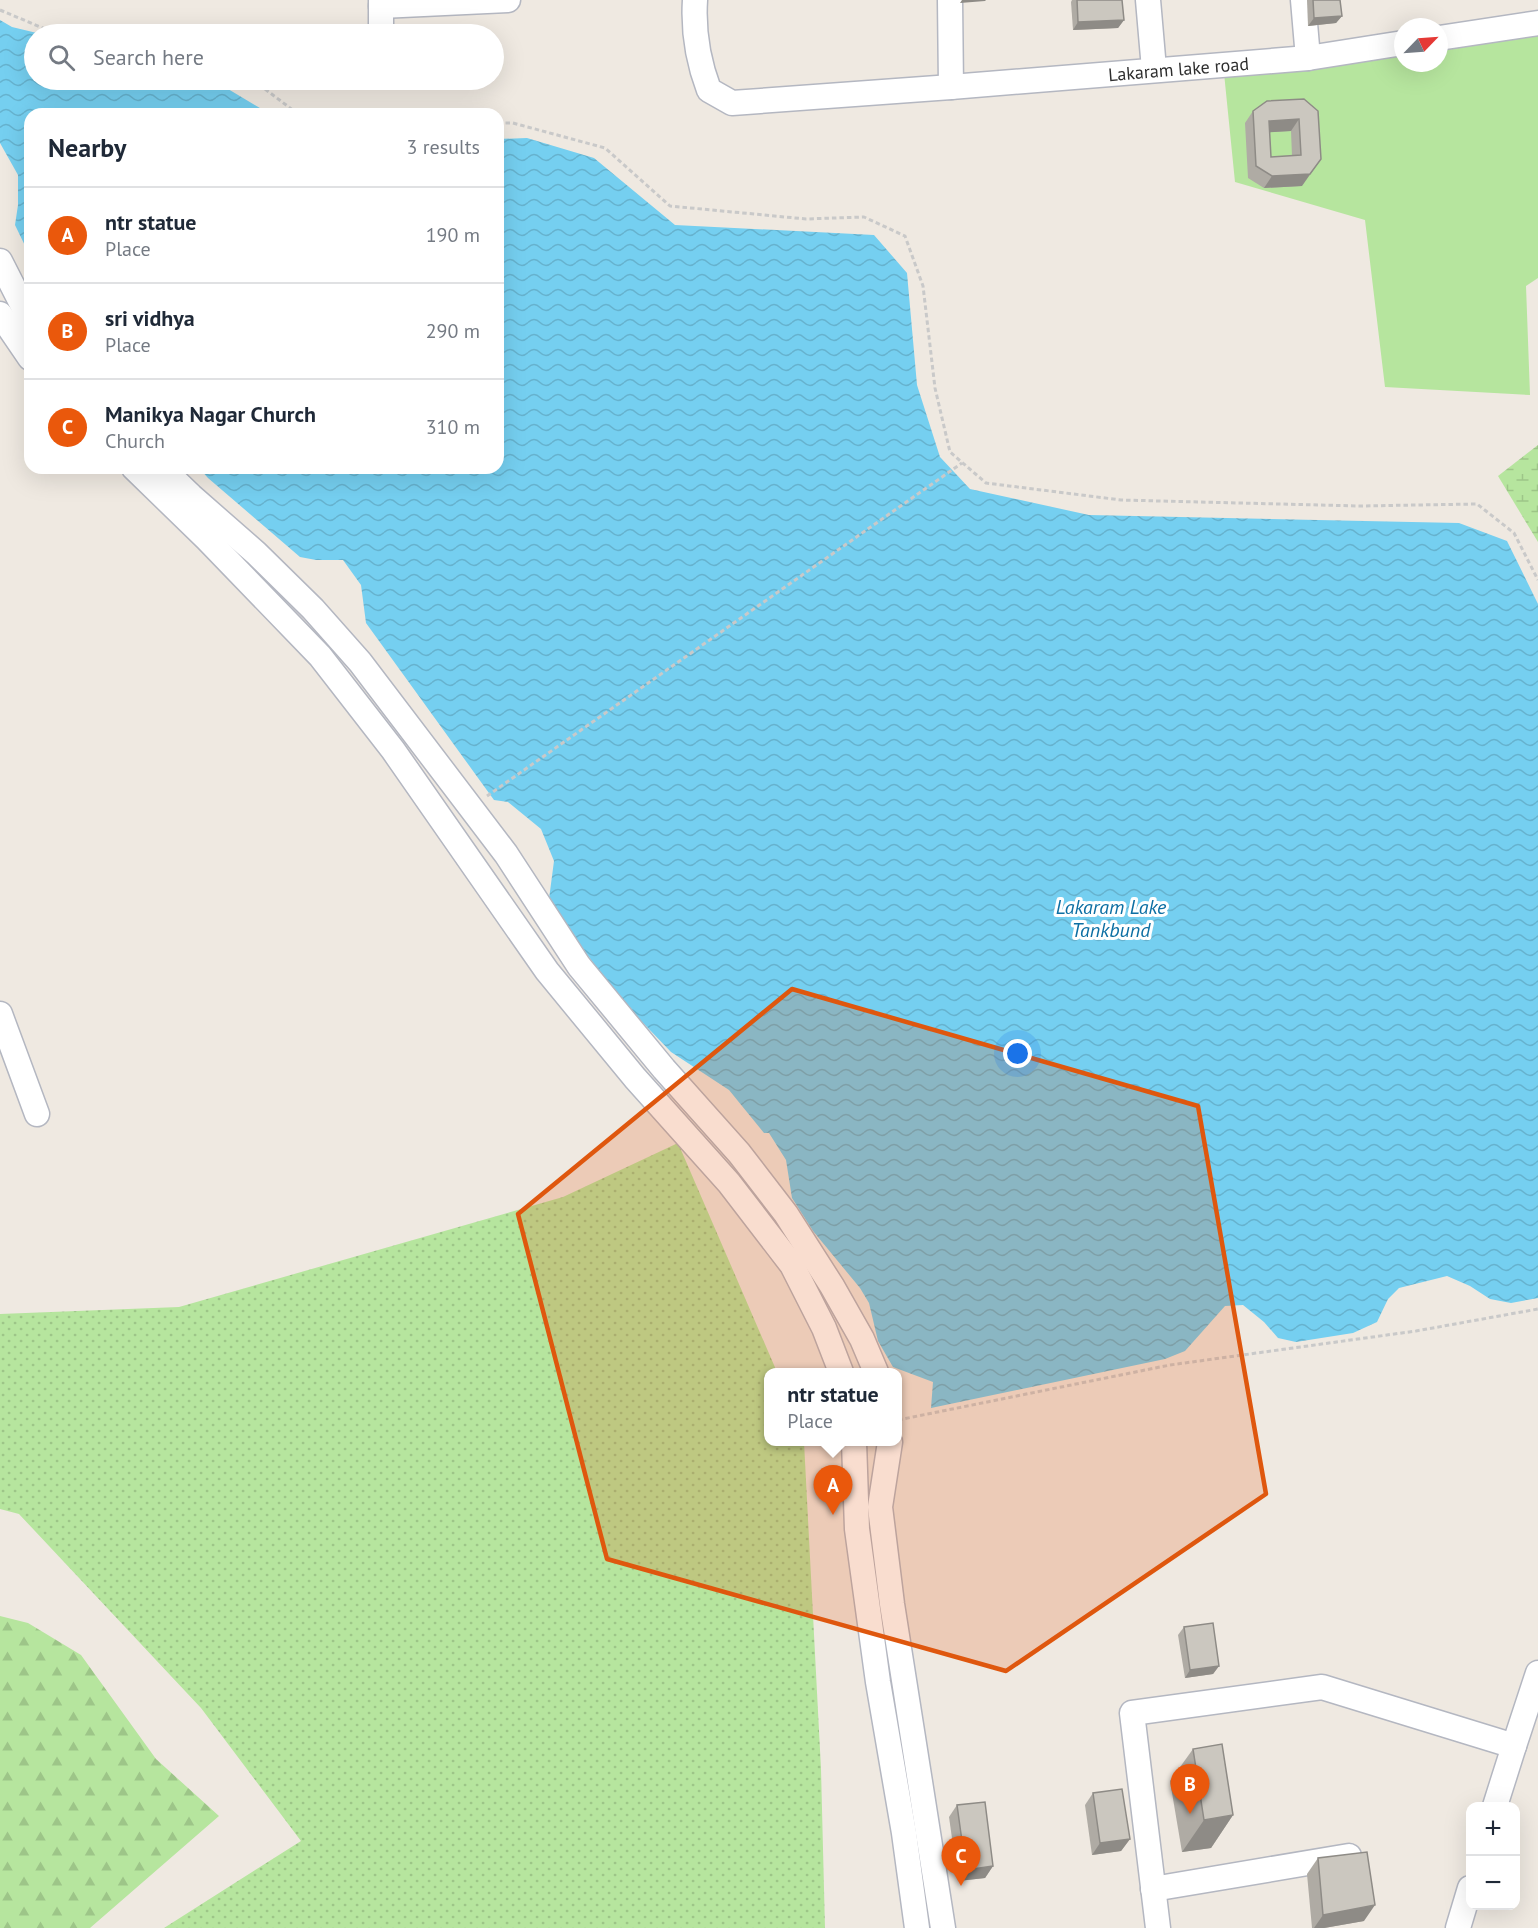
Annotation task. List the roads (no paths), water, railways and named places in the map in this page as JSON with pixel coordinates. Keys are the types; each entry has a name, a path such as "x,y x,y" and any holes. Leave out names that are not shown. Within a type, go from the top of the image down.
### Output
{"street":[{"path":"381,24 381,3 508,0"},
{"name":"Lakaram lake road","path":"695,0 693,22 702,71 709,90 732,103 1308,58 1394,44"},
{"path":"950,0 951,87"},
{"path":"1148,0 1154,69"},
{"path":"1303,0 1308,58"},
{"path":"1448,37 1538,23"},
{"path":"0,261 24,308"},
{"path":"0,314 24,349"},
{"path":"140,474 207,539 320,656 393,750 547,971 635,1078 729,1184 792,1265 824,1328 839,1368"},
{"path":"168,474 256,553 313,609 360,662 506,854 579,966 664,1069 739,1153 786,1214 862,1338 874,1368"},
{"path":"0,1014 37,1114"},
{"path":"855,1446 892,1604 943,1928"},
{"path":"889,1446 868,1507 857,1529 878,1682 904,1833 917,1928"},
{"path":"1497,1802 1538,1673"},
{"path":"1158,1928 1132,1713 1322,1687 1514,1746"},
{"path":"1153,1889 1359,1854"},
{"path":"1458,1928 1466,1901"}],"water":[{"path":"0,20 12,27 24,30 24,90 230,90 260,108 24,108 24,244 15,225 18,175 0,143"},
{"name":"Lakaram Lake Tankbund","path":"527,138 594,158 675,225 874,235 907,273 917,385 940,457 970,489 1089,515 1459,523 1507,541 1538,604 1538,1298 1511,1303 1490,1299 1470,1286 1447,1276 1399,1288 1388,1299 1377,1322 1353,1333 1296,1342 1278,1338 1264,1322 1243,1305 1225,1306 1185,1351 1165,1359 931,1408 933,1382 902,1370 902,1368 893,1367 878,1341 869,1303 860,1288 813,1231 792,1198 786,1160 769,1133 764,1133 729,1090 671,1052 620,999 560,918 549,899 554,861 541,829 508,802 494,800 366,623 361,585 343,560 316,560 300,557 204,474 504,474 504,139"}],"place":[{"name":"ntr statue","path":"833,1515"},
{"name":"sri vidhya","path":"1190,1814"},
{"name":"Manikya Nagar Church","path":"961,1886"}]}
